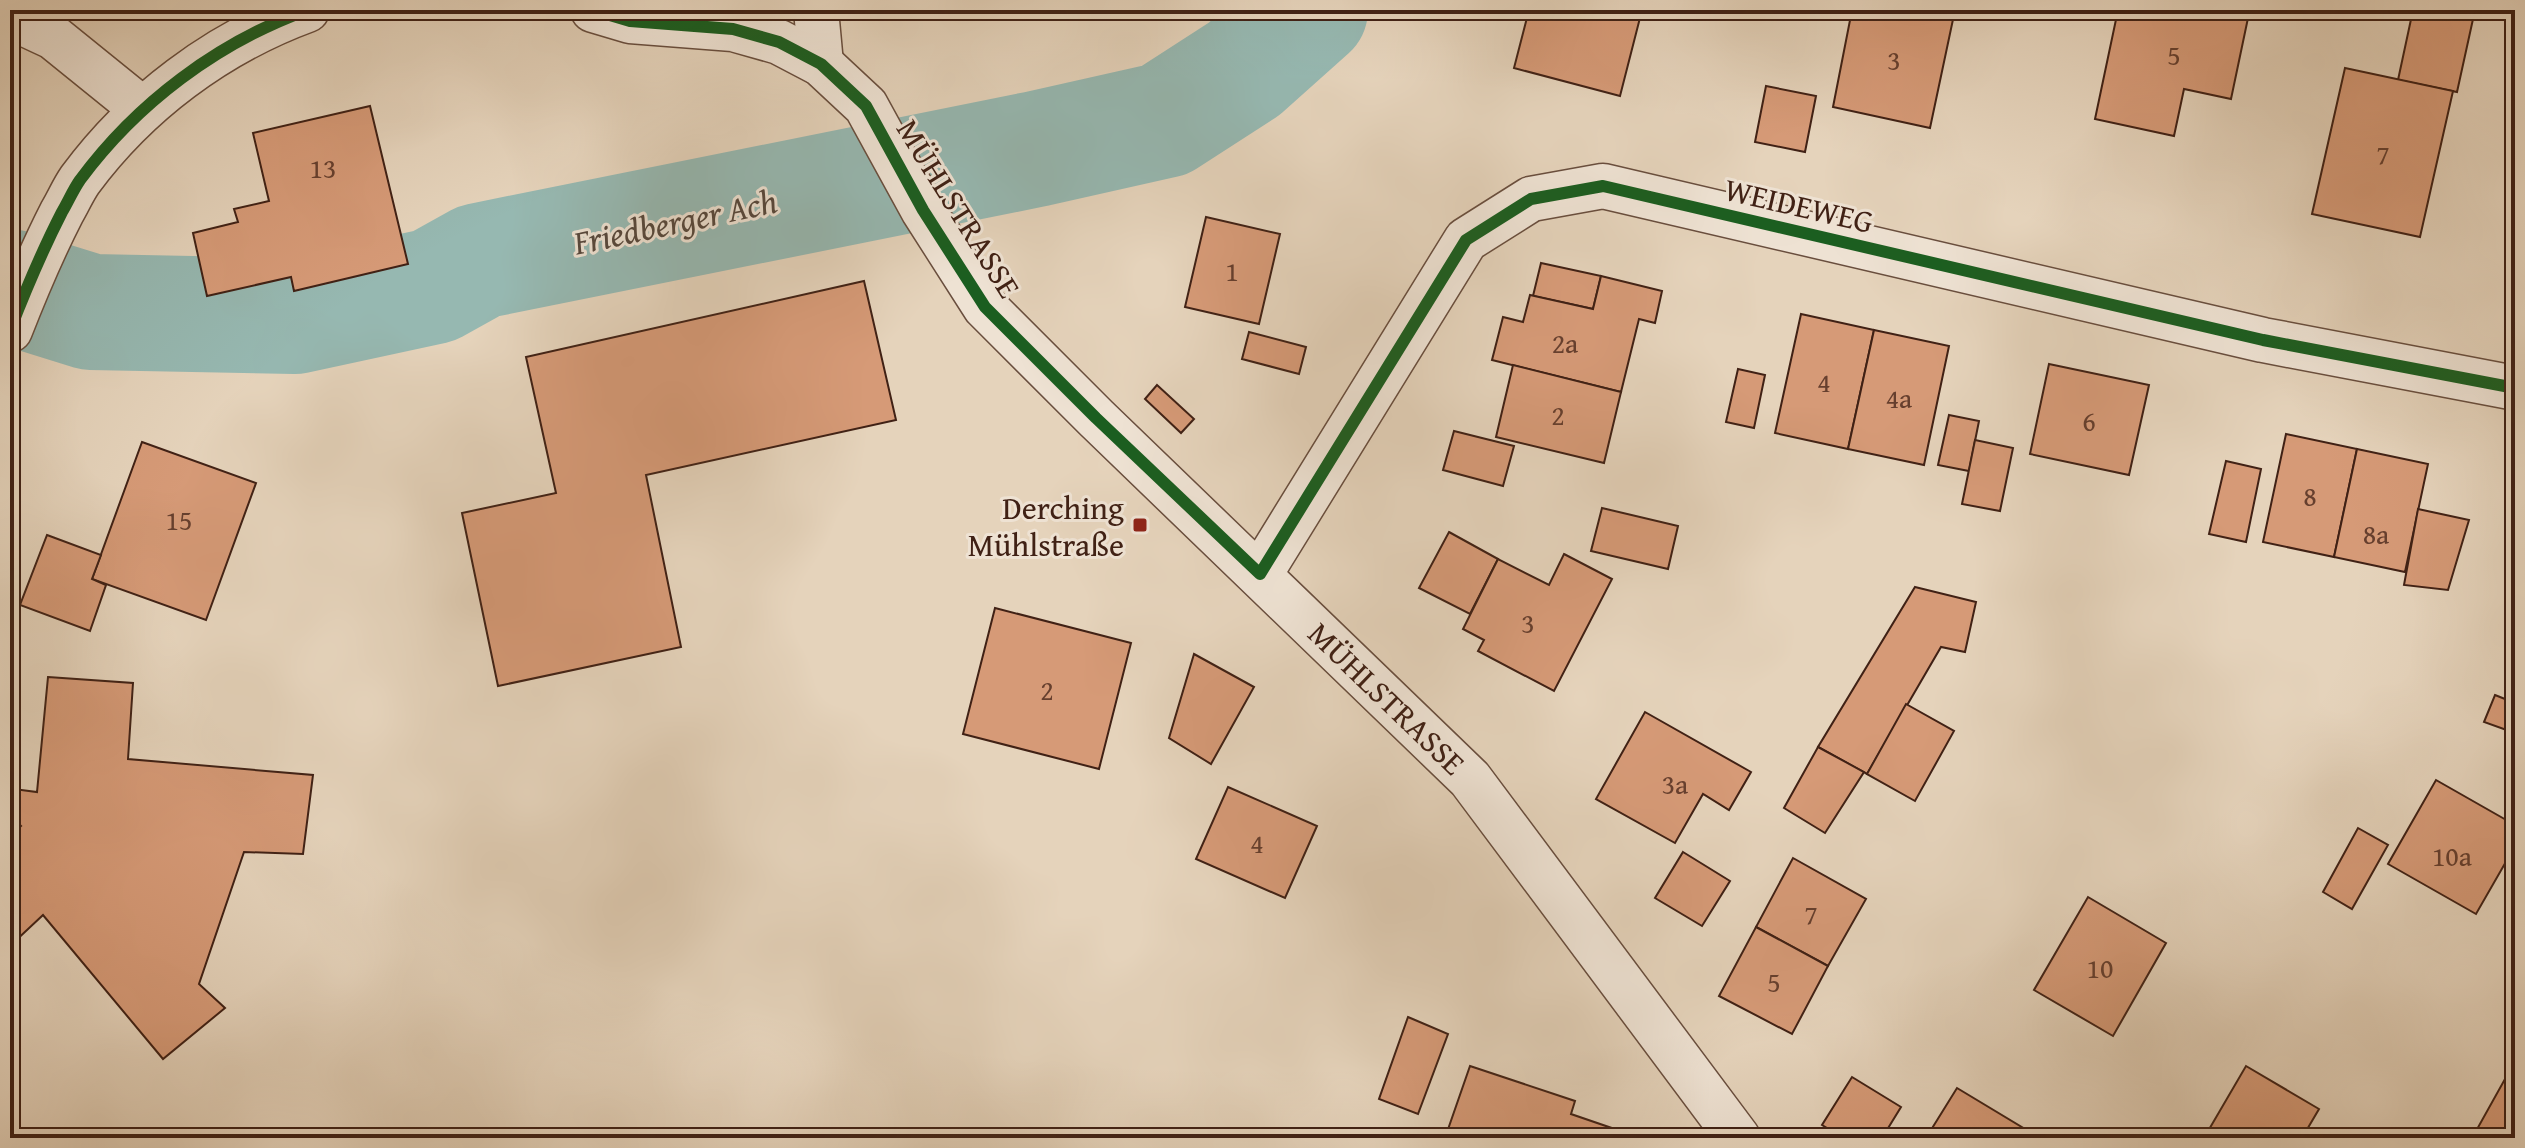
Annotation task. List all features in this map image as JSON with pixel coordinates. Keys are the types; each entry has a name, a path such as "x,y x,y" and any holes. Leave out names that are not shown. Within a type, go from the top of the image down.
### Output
{"street":[{"path":"10,330 37,260 79,181 142,109 209,57 282,19 307,10"},
{"name":"MÜHLSTRASSE","path":"593,10 630,21 733,29 779,42 821,64 866,106 923,210 985,307 1470,779 1738,1138"},
{"path":"816,10 821,64"},
{"path":"10,17 53,37 142,109"},
{"name":"WEIDEWEG","path":"1260,574 1466,240 1531,199 1603,186 2263,340 2515,388"}],"building":[{"path":"1529,10 1642,10 1620,96 1514,68"},
{"path":"1852,10 1955,10 1930,128 1833,107"},
{"path":"2118,10 2207,10 2248,18 2231,99 2184,89 2174,136 2095,119"},
{"path":"2413,10 2475,10 2457,92 2398,80"},
{"path":"2345,68 2453,91 2420,237 2312,214"},
{"path":"1766,86 1816,96 1805,152 1755,142"},
{"path":"370,106 408,264 294,291 291,277 207,296 193,233 238,222 234,209 269,201 253,133"},
{"path":"1206,217 1280,234 1259,324 1185,307"},
{"path":"1541,263 1601,276 1593,309 1533,296"},
{"path":"1601,276 1662,291 1655,323 1639,319 1621,392 1492,360 1503,317 1523,322 1530,295 1593,309"},
{"path":"864,281 896,420 646,475 681,647 498,686 462,513 556,493 526,357"},
{"path":"1801,314 1874,330 1848,449 1775,433"},
{"path":"1874,330 1949,346 1924,465 1848,449"},
{"path":"1249,332 1306,347 1299,374 1242,359"},
{"path":"2049,364 2149,385 2129,475 2030,454"},
{"path":"1513,365 1621,392 1604,463 1496,437"},
{"path":"1738,369 1765,375 1754,428 1726,422"},
{"path":"1157,385 1194,419 1181,433 1145,399"},
{"path":"1949,415 1979,421 1969,471 1938,465"},
{"path":"1454,431 1514,446 1503,486 1443,470"},
{"path":"2286,434 2357,449 2334,557 2263,542"},
{"path":"1975,440 2013,448 2000,511 1962,504"},
{"path":"142,442 256,483 206,620 92,579"},
{"path":"2357,449 2428,464 2405,572 2334,557"},
{"path":"2226,461 2261,469 2246,542 2209,534"},
{"path":"1602,508 1678,526 1668,569 1591,551"},
{"path":"2418,509 2469,520 2448,590 2404,585"},
{"path":"1449,532 1498,559 1470,614 1419,588"},
{"path":"47,535 101,555 92,579 106,585 90,631 20,605"},
{"path":"1564,554 1612,579 1554,691 1478,651 1484,640 1463,629 1498,559 1549,585"},
{"path":"1915,587 1976,602 1965,652 1941,647 1867,774 1818,747"},
{"path":"995,608 1131,643 1099,769 963,734"},
{"path":"1194,654 1254,687 1211,764 1169,738"},
{"path":"48,677 133,683 128,759 313,775 303,854 244,852 199,984 225,1008 163,1059 43,915 10,946 10,836 21,826 10,815 10,797 14,789 37,792"},
{"path":"2495,695 2515,703 2515,733 2484,722"},
{"path":"1906,704 1954,731 1915,801 1867,774"},
{"path":"1645,712 1751,772 1729,810 1703,794 1675,843 1596,799"},
{"path":"1818,747 1864,772 1825,833 1784,808"},
{"path":"2436,780 2515,825 2515,846 2476,914 2388,864"},
{"path":"1228,787 1317,826 1285,898 1196,859"},
{"path":"2358,828 2388,845 2352,909 2323,892"},
{"path":"1683,852 1730,881 1702,926 1655,898"},
{"path":"1793,858 1866,899 1828,966 1756,927"},
{"path":"2088,897 2166,943 2113,1036 2034,990"},
{"path":"1756,927 1828,966 1792,1034 1719,996"},
{"path":"1408,1017 1448,1034 1418,1114 1379,1099"},
{"path":"2515,1061 2515,1138 2489,1138 2476,1131"},
{"path":"1470,1066 1575,1101 1571,1114 1641,1138 1445,1138"},
{"path":"2246,1066 2319,1109 2302,1138 2204,1138"},
{"path":"1852,1077 1901,1107 1882,1138 1844,1138 1822,1125"},
{"path":"1957,1088 2040,1138 1926,1138"}],"waterway":[{"name":"Friedberger Ach","path":"10,287 91,312 295,316 434,286 479,261 1036,149 1165,120 1244,69 1310,10"}],"cycle path":[{"path":"10,330 62,212 80,180 102,152 181,78 242,40 307,10"},
{"path":"593,10 630,21 733,29 779,42 821,64 866,106 923,210 985,307 1260,574 1466,240 1531,199 1603,186 2263,340 2515,388"}],"place":[{"name":"Derching Mühlstraße","path":"1140,525"}]}
